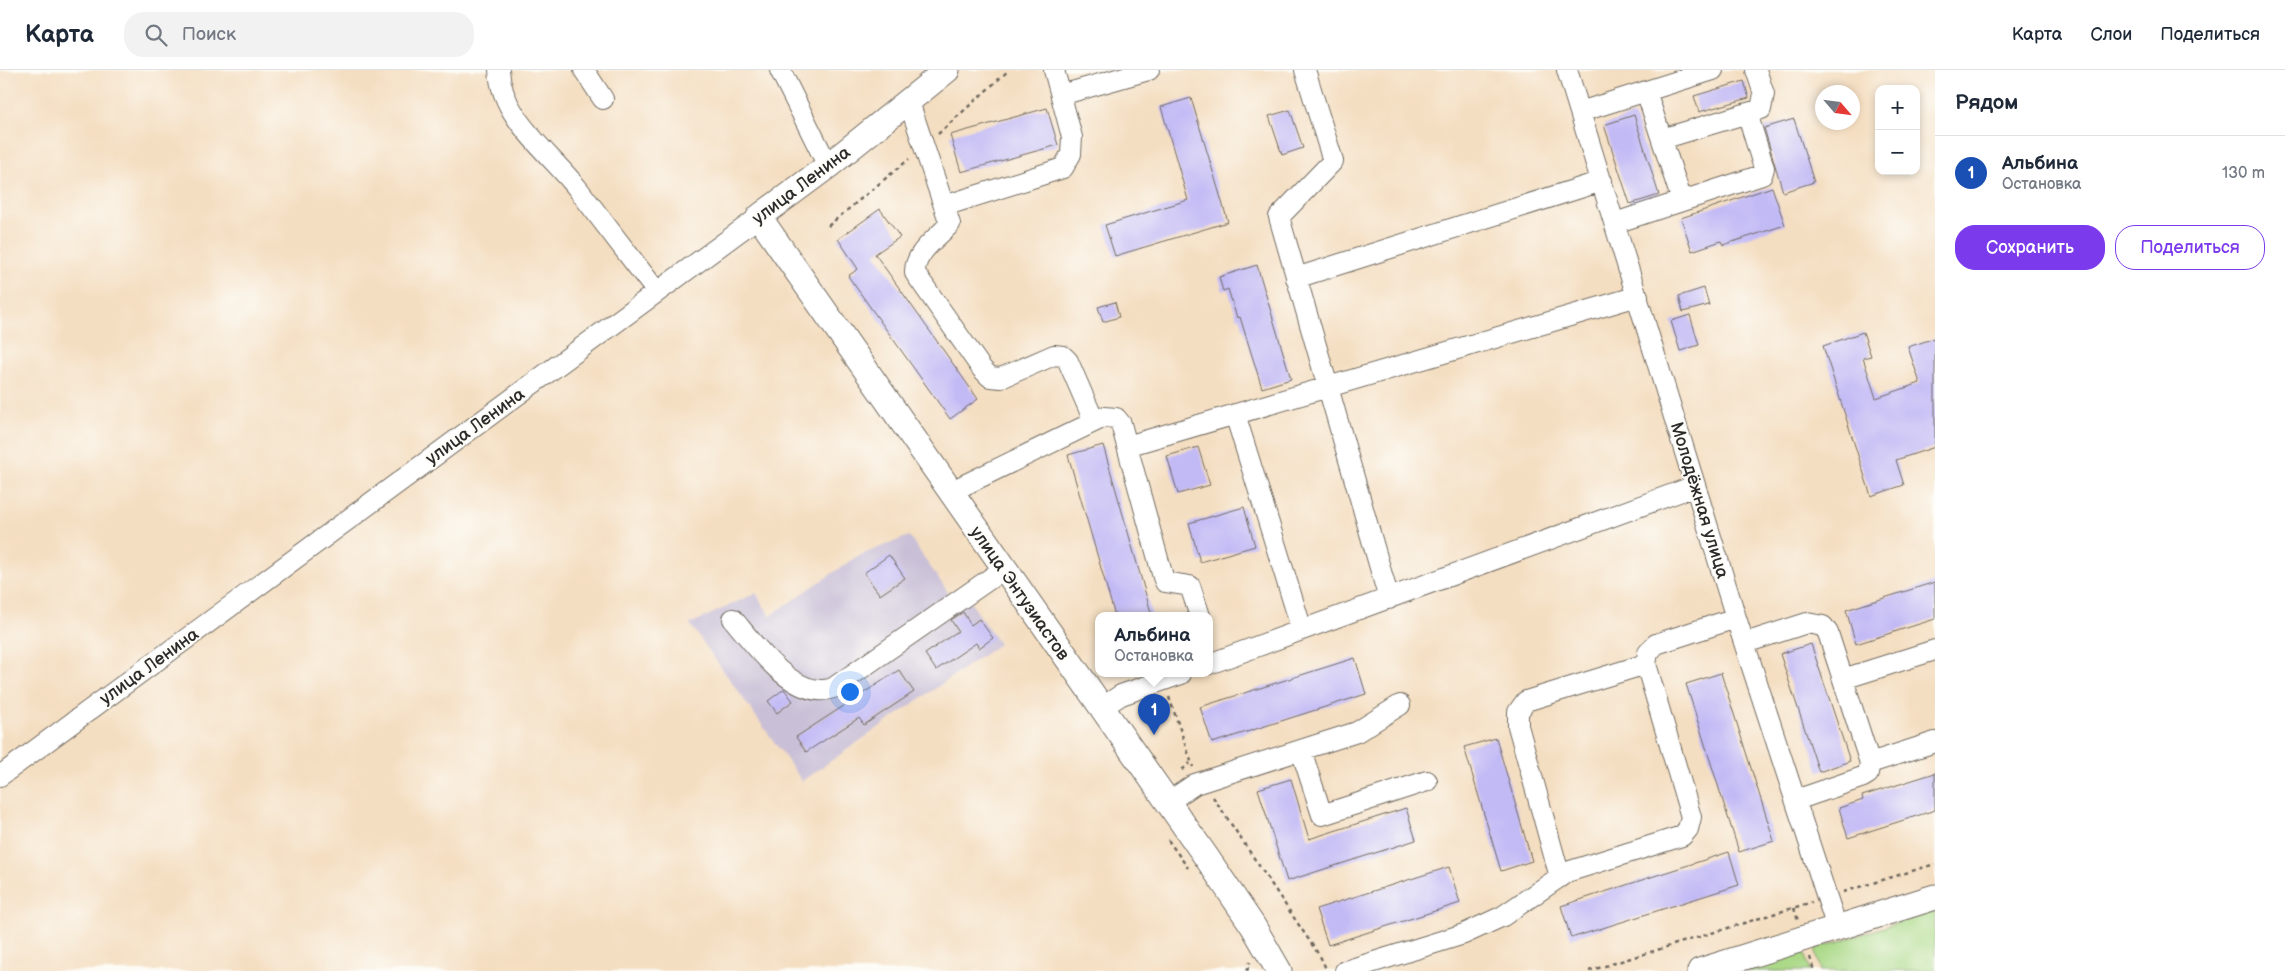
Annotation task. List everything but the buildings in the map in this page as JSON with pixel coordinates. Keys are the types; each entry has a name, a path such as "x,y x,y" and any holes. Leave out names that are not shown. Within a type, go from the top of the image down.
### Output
{"main road":[{"name":"улица Ленина","path":"759,217 828,166 946,70"},
{"name":"улица Энтузиастов","path":"759,217 1168,802 1253,926 1278,971"},
{"path":"1700,971 1935,897"}],"street":[{"path":"499,70 504,94 517,117 576,186 657,292"},
{"path":"584,70 602,99"},
{"path":"780,70 828,166"},
{"path":"944,206 1063,168 1071,154 1072,137 1054,70"},
{"path":"1061,95 1149,70"},
{"path":"1305,70 1334,162 1279,217 1389,599"},
{"name":"Молодёжная улица","path":"1567,70 1736,618 1837,928"},
{"path":"1580,112 1713,70"},
{"path":"1662,139 1761,109 1764,104 1764,94 1756,70"},
{"path":"1646,91 1682,201"},
{"path":"909,102 950,224 914,263 915,273 982,369 990,377 1001,378 1054,355 1063,356 1068,361 1094,421"},
{"path":"1615,223 1762,175 1764,168 1746,113"},
{"path":"1296,278 1602,181"},
{"name":"улица Ленина","path":"0,776 759,217"},
{"path":"1127,446 1638,296"},
{"path":"1235,414 1302,630"},
{"path":"950,492 1094,421 1104,417 1116,418 1121,424 1163,577 1170,584 1190,586 1199,612"},
{"path":"1213,656 1302,630 1695,486"},
{"path":"732,619 778,670 806,687 824,692 833,688 1004,569"},
{"path":"1346,971 1464,934 1503,916 1566,872 1682,836 1688,829 1691,817 1646,664 1648,653 1656,644 1736,618"},
{"path":"1744,643 1807,623 1823,626 1828,633 1870,763 1868,774 1796,800"},
{"path":"1843,680 1935,650"},
{"path":"1560,877 1518,726 1518,712 1526,702 1646,664"},
{"path":"1101,708 1121,695 1172,677"},
{"path":"1168,802 1184,790 1203,782 1357,732 1400,706"},
{"path":"1870,763 1935,742"},
{"path":"1301,750 1322,815 1427,781"}],"path":[{"path":"1172,677 1190,763 1321,958 1327,971"},
{"path":"1589,971 1935,864"}],"shaded area":[{"path":"909,536 952,598 963,591 999,644 802,781 690,624 756,593 770,616 856,557"}],"green space":[{"path":"1935,911 1935,970 1821,971 1815,949"},
{"path":"1804,953 1810,971 1745,971"}],"place":[{"name":"Альбина","path":"1154,735"}]}
